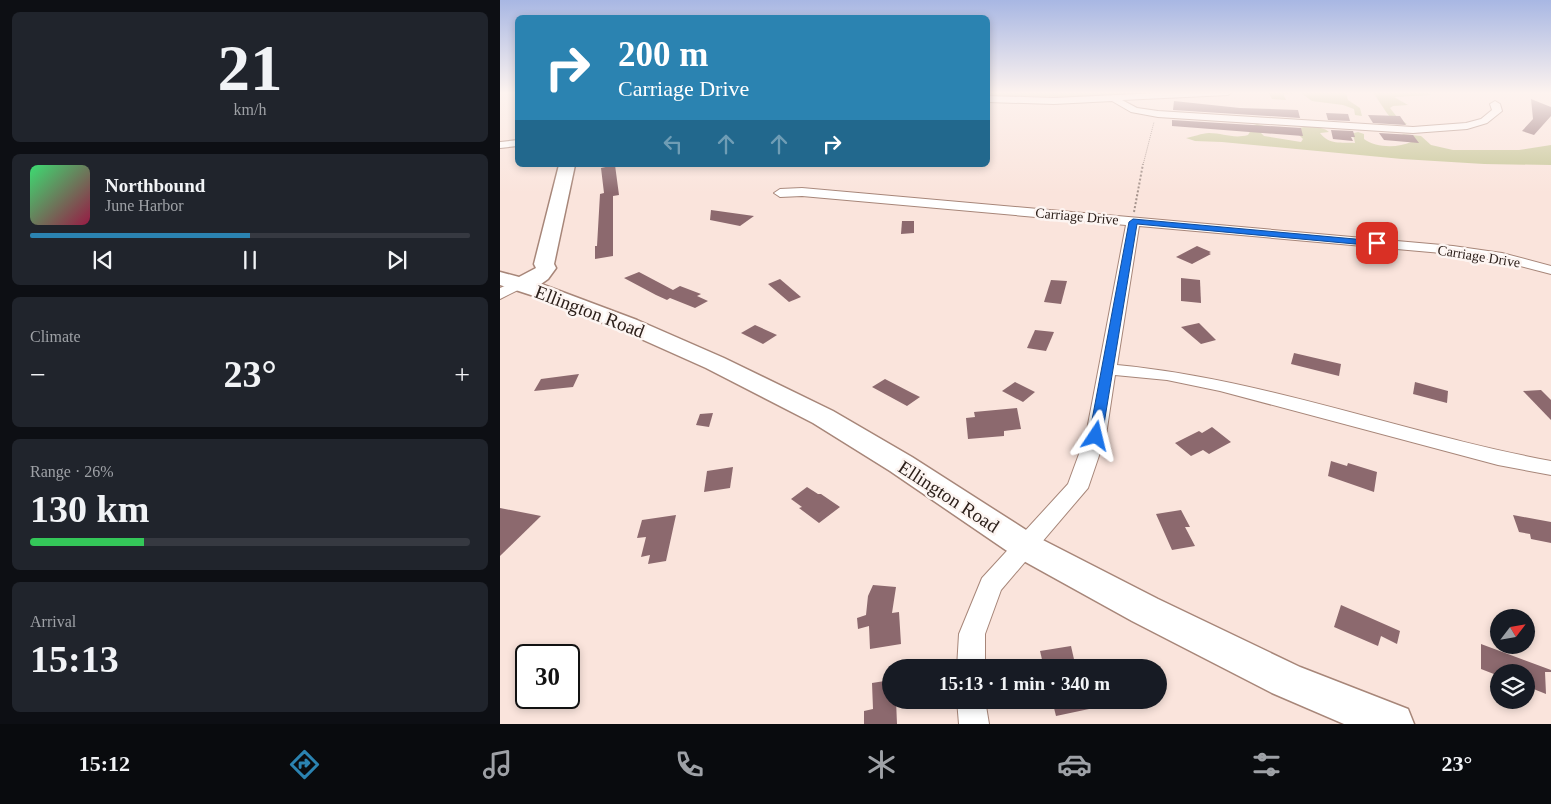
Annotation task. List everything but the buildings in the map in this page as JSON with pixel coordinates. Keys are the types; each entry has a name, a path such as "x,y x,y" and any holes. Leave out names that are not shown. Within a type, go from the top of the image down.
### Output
{"main road":[{"path":"506,285 532,280 544,272 546,268 544,264 567,167"},
{"name":"Ellington Road","path":"506,285 638,329 715,363 823,418 901,464 1025,546 1145,610 1286,680 1393,724"}],"street":[{"path":"1344,126 1395,129 1440,129 1468,126"},
{"path":"500,146 515,145"},
{"name":"Carriage Drive","path":"780,193 802,192 1452,250 1502,257 1551,270"},
{"path":"971,659 972,634 991,585 1077,488 1096,436 1133,222"},
{"path":"1107,369 1168,375 1222,386 1498,458 1551,468"},
{"path":"972,709 974,724"}],"path":[{"path":"1133,222 1138,186 1153,126"}],"green space":[{"path":"1254,126 1263,126 1264,130 1261,133 1264,136 1301,142 1303,139 1299,135 1299,128 1310,127 1326,130 1329,132 1320,133 1331,141 1340,143 1355,143 1354,138 1350,134 1358,132 1364,134 1364,139 1369,142 1387,146 1411,142 1402,134 1421,136 1431,145 1453,150 1519,150 1551,145 1551,165 1484,164 1402,159 1195,141 1186,138 1209,133 1238,136 1248,135"}],"route":[{"path":"1096,436 1133,222 1377,243"}]}
